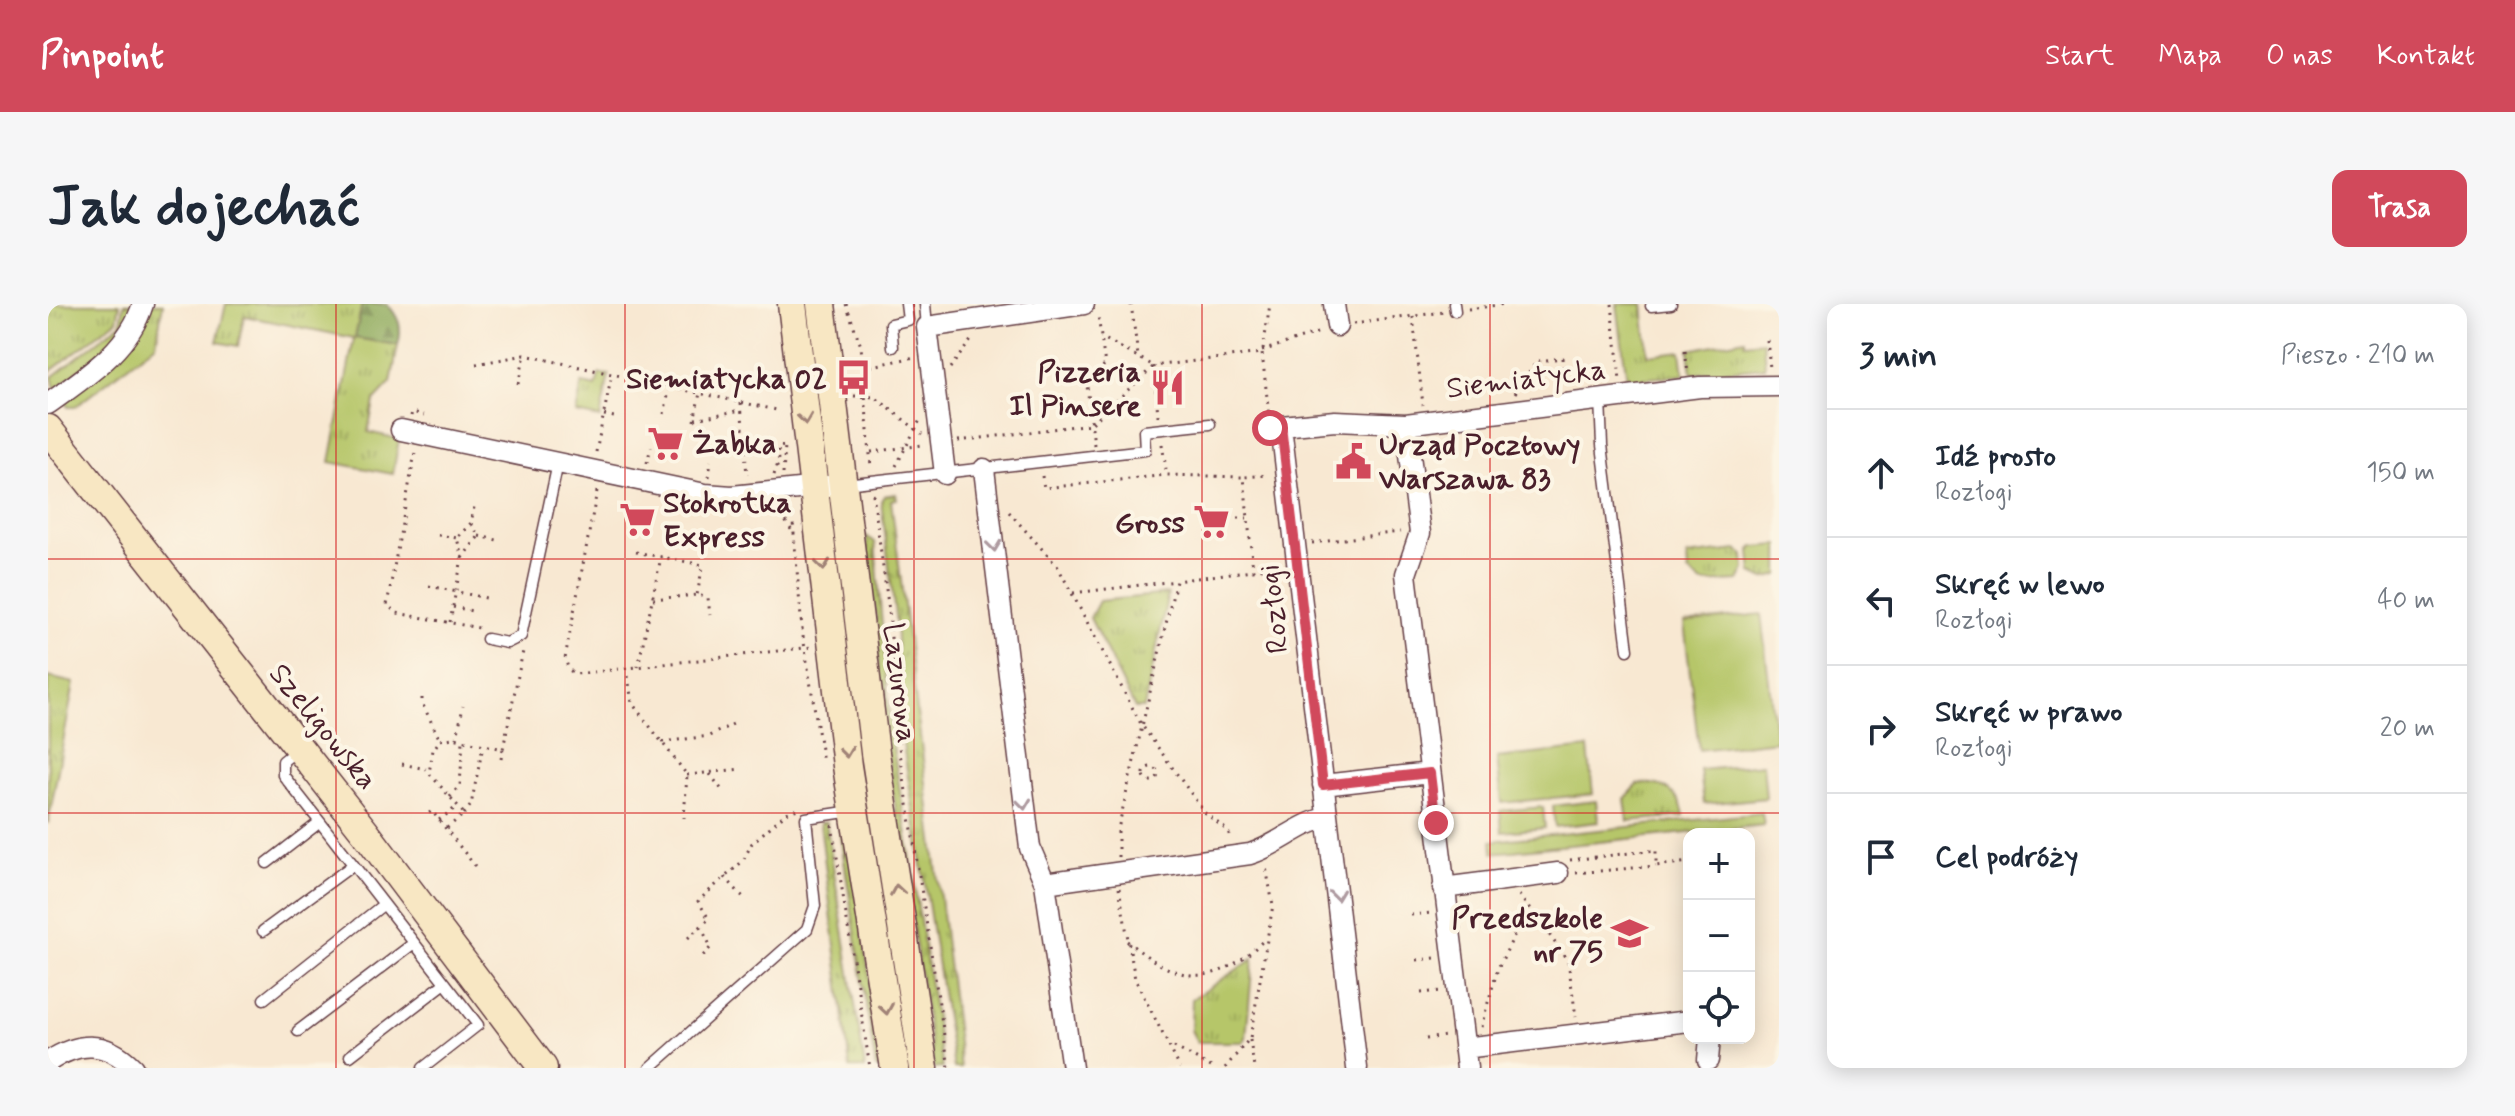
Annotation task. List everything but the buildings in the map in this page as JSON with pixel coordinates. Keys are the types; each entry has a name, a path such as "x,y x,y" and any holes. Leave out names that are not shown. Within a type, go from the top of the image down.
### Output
{"main road":[{"path":"792,304 813,488 842,812 895,1068"},
{"name":"Lazurowa","path":"821,304 875,753 924,1068"},
{"name":"Szeligowska","path":"48,429 299,749 543,1068"}],"street":[{"path":"48,404 117,349 137,320 143,304"},
{"path":"945,474 938,444 927,327 1084,304"},
{"path":"1334,304 1337,326"},
{"name":"Siemiatycka","path":"1281,426 1335,421 1406,424 1774,377"},
{"path":"1406,424 1419,530 1406,574 1443,888 1466,1046 1683,1022"},
{"name":"Rozłogi","path":"1281,426 1357,1068"},
{"path":"401,430 705,494 732,496 843,485"},
{"path":"984,469 1030,848 1045,883 1072,1068"},
{"path":"1323,785 1430,773"},
{"path":"1045,883 1263,850 1310,822 1327,818"},
{"path":"1443,888 1558,873"},
{"path":"1708,1060 1709,1044"},
{"path":"48,1062 72,1047 92,1045 118,1054 133,1068"}],"lane":[{"path":"893,347 891,324 908,320 906,304"},
{"path":"925,304 927,327"},
{"path":"1651,306 1671,304"},
{"path":"1600,399 1602,445 1628,650"},
{"path":"843,485 1145,450 1144,431 1210,424"},
{"path":"490,635 507,643 521,636 558,463"},
{"path":"299,749 283,761 283,775 478,1025 423,1068"},
{"path":"650,1068 807,929 815,906 806,818 842,812"},
{"path":"267,863 320,822"},
{"path":"263,931 353,865"},
{"path":"264,999 384,904"},
{"path":"298,1031 414,943"},
{"path":"350,1056 445,983"}],"path":[{"path":"846,304 859,338 872,464"},
{"path":"1096,304 1105,365 1086,377 1096,457"},
{"path":"1131,304 1139,358"},
{"path":"1270,304 1262,352 1270,428 1281,426"},
{"path":"870,452 1091,424 1154,366 1262,352 1337,326 1455,307 1506,304"},
{"path":"1612,304 1622,397"},
{"path":"1413,316 1423,409"},
{"path":"1101,337 1154,366"},
{"path":"1767,340 1774,377"},
{"path":"1685,351 1688,376"},
{"path":"518,384 525,355"},
{"path":"476,364 525,355 781,411"},
{"path":"1512,397 1537,361 1562,358 1564,390"},
{"path":"1154,366 1159,430 1167,475"},
{"path":"596,452 612,374"},
{"path":"664,414 670,387"},
{"path":"700,393 694,420 741,410"},
{"path":"852,397 875,397 938,444"},
{"path":"741,402 748,479"},
{"path":"604,415 619,418"},
{"path":"773,476 779,461 778,447 792,445"},
{"path":"783,476 785,446"},
{"path":"647,463 651,447"},
{"path":"415,453 385,601 391,612 450,622 490,635"},
{"path":"709,477 711,461"},
{"path":"1041,463 1044,488 1167,475 1244,477 1287,473"},
{"path":"1244,477 1253,571"},
{"path":"599,483 566,665 576,674 813,647"},
{"path":"987,495 1000,503 1058,567 1141,724 1205,813 1228,831 1232,856"},
{"path":"876,498 890,619 896,727 949,1068"},
{"path":"457,538 471,523 475,502"},
{"path":"786,505 792,531 804,647 825,775"},
{"path":"776,507 792,531 800,536"},
{"path":"1230,518 1247,518"},
{"path":"471,523 479,536 497,540"},
{"path":"1073,593 1253,571 1297,554 1419,530"},
{"path":"438,535 457,538"},
{"path":"462,558 479,536"},
{"path":"450,622 462,558 457,538"},
{"path":"636,552 703,565 697,595"},
{"path":"638,667 661,557"},
{"path":"1176,581 1118,829 1118,872 1135,979 1180,1068"},
{"path":"429,586 486,598"},
{"path":"653,599 697,595 708,598 710,615"},
{"path":"453,607 472,611"},
{"path":"501,759 523,651"},
{"path":"628,676 632,703 687,775 684,818"},
{"path":"422,698 440,740 428,769"},
{"path":"457,739 463,706"},
{"path":"662,742 709,736 735,723"},
{"path":"440,740 457,739 503,749"},
{"path":"450,797 460,785 463,741"},
{"path":"446,829 471,805 483,745"},
{"path":"402,764 428,769 464,814"},
{"path":"687,775 741,769"},
{"path":"1131,771 1144,774"},
{"path":"709,773 722,790"},
{"path":"439,820 458,806"},
{"path":"688,938 710,915 698,901 743,861 752,843 786,813 805,808"},
{"path":"429,813 432,811 475,866"},
{"path":"842,812 870,1068"},
{"path":"1254,1068 1250,1038 1273,905 1263,850"},
{"path":"1558,873 1656,866"},
{"path":"725,877 743,897"},
{"path":"1507,880 1568,961 1579,1034"},
{"path":"1411,915 1441,912"},
{"path":"1426,1039 1466,1046 1498,968 1523,918 1532,912"},
{"path":"1523,918 1538,919"},
{"path":"701,927 711,947 701,958"},
{"path":"1127,941 1153,962 1187,976 1215,973 1238,961 1265,938"},
{"path":"1417,960 1447,957"},
{"path":"1421,993 1451,990"},
{"path":"1225,1068 1250,1038"},
{"path":"1171,1045 1213,1068"}],"green space":[{"path":"48,304 120,304 117,320 48,373"},
{"path":"124,304 135,304 109,346 55,389 52,377 121,323"},
{"path":"151,304 163,304 156,344 75,407 68,407 64,400"},
{"path":"226,304 362,304 355,338 398,345 391,383 374,401 368,432 399,439 393,474 330,462 354,338 244,316 238,346 217,342"},
{"path":"362,304 387,304 399,323 398,345 355,338"},
{"path":"1617,304 1643,304 1648,355 1681,351 1684,375 1627,380"},
{"path":"1745,339 1745,343 1763,341 1765,367 1692,374 1689,350"},
{"path":"599,374 609,375 600,418 576,413 582,384 596,387"},
{"path":"896,494 897,499 891,500 961,1068 954,1068 903,744 896,623 881,501 884,496"},
{"path":"866,536 875,542 891,734 943,1068 934,1068 880,703 877,625"},
{"path":"1779,545 1779,575 1764,579 1752,573 1750,551 1754,547"},
{"path":"1737,550 1744,555 1745,569 1739,581 1702,583 1688,572 1687,556"},
{"path":"1168,594 1144,708 1135,708 1090,618 1099,601"},
{"path":"1761,614 1776,741 1699,750 1684,623"},
{"path":"48,677 74,683 48,824"},
{"path":"1588,748 1593,794 1502,803 1497,758"},
{"path":"1763,764 1766,798 1704,804 1700,770"},
{"path":"1638,784 1655,784 1668,790 1678,800 1684,816 1628,821 1625,799"},
{"path":"1596,801 1598,822 1555,827 1553,806"},
{"path":"1543,807 1545,828 1502,832 1500,811"},
{"path":"1762,813 1764,825 1683,828 1683,833 1493,853 1492,841"},
{"path":"845,820 884,1068 876,1068 838,821"},
{"path":"826,822 865,1068 850,1068 820,823"},
{"path":"1253,959 1246,1038 1243,1042 1197,1042 1191,1030 1192,999"}],"place":[{"name":"Siemiatycka 02","path":"853,378"},
{"name":"Pizzeria Il Pinsere","path":"1167,388"},
{"name":"Żabka","path":"666,443"},
{"name":"Urząd Pocztowy Warszawa 83","path":"1353,461"},
{"name":"Stokrotka Express","path":"637,519"},
{"name":"Gross","path":"1211,522"},
{"name":"Przedszkole nr 75","path":"1629,934"}],"route":[{"path":"1270,428 1281,426 1323,785 1430,773 1436,823"}]}
